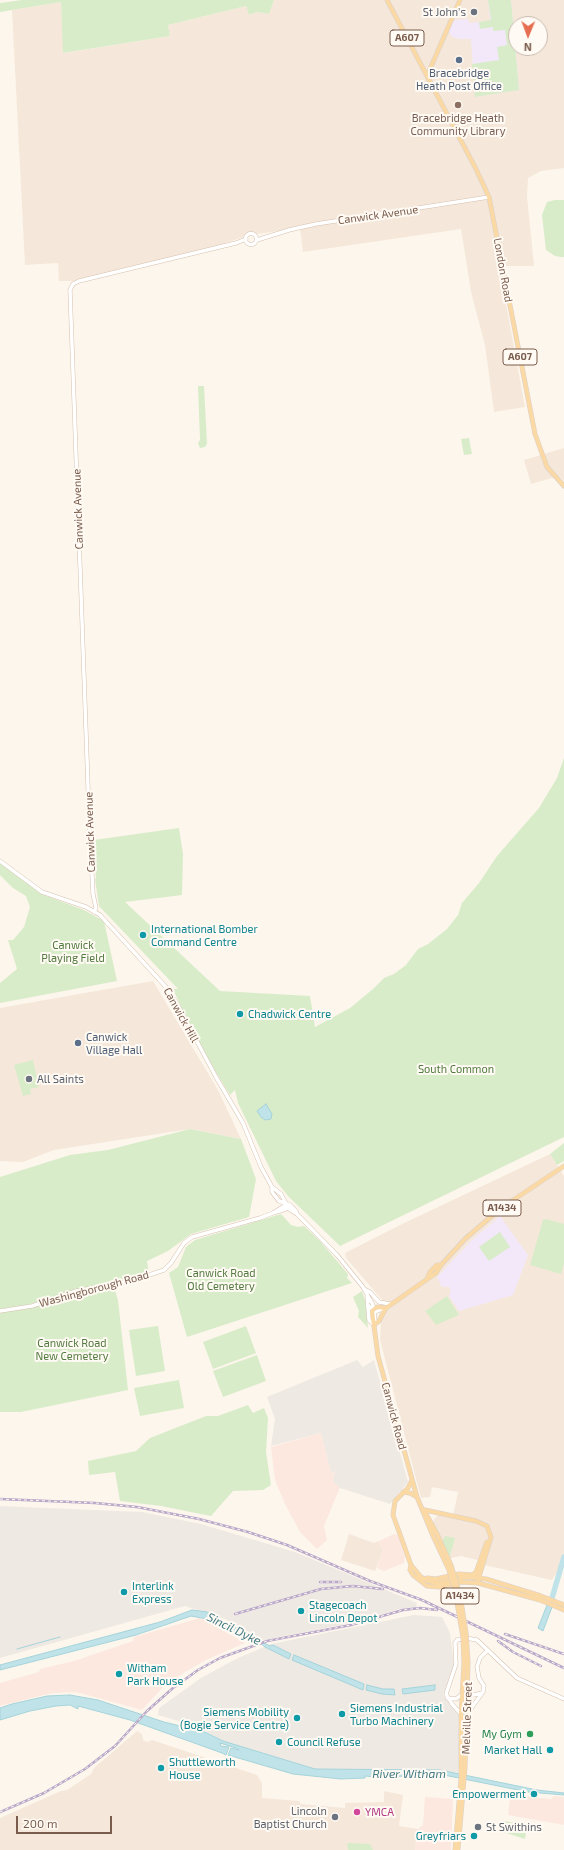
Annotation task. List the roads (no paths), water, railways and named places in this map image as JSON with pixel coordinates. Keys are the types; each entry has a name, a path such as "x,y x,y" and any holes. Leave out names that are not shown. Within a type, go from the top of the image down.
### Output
{"main road":[{"name":"A607","path":"387,0 427,76"},
{"name":"A607","path":"427,76 460,0"},
{"name":"London Road","path":"427,76 489,197 535,434 543,459 552,473 564,486"},
{"name":"Canwick Avenue","path":"246,241 250,234 256,238 316,224 489,197"},
{"name":"Canwick Avenue","path":"91,910 96,908 94,902 70,290 73,284 79,280 246,241 254,245 256,238"},
{"name":"Canwick Hill","path":"0,861 42,892 91,910 108,922 166,987 227,1095"},
{"path":"91,910 94,902"},
{"name":"Canwick Road","path":"227,1095 243,1123 261,1167 272,1187 277,1189 286,1204 290,1205 337,1255 370,1299 373,1310"},
{"name":"A1434","path":"373,1310 374,1325 380,1321 386,1308 390,1304 437,1272 441,1265 466,1238 500,1210 564,1166"},
{"name":"Washingborough Road","path":"0,1311 32,1306 76,1292 131,1281 164,1270 171,1263 184,1243 192,1237 273,1214 286,1209 286,1204"},
{"path":"364,1290 370,1292 379,1302 390,1304"},
{"name":"Canwick Road","path":"367,1296 370,1322 374,1325 380,1362 412,1480 420,1505 435,1535"},
{"path":"368,1305 373,1310 381,1306 386,1308"},
{"path":"412,1480 408,1488 395,1501 393,1515 411,1565 421,1577 436,1579 459,1574 472,1575 476,1579 564,1605"},
{"path":"403,1492 410,1493 417,1497"},
{"name":"Canwick Road","path":"420,1505 425,1510 432,1524 435,1535"},
{"path":"425,1510 485,1524 489,1530 476,1579"},
{"path":"432,1524 434,1518 439,1513"},
{"name":"A1434","path":"435,1535 451,1565 460,1595 466,1633 466,1663"},
{"path":"411,1565 410,1570 413,1575 427,1586 439,1587 476,1579"},
{"path":"553,1603 564,1610"},
{"path":"461,1714 448,1698 446,1692 456,1664 455,1641 459,1639 471,1638 477,1640 516,1678 564,1699"},
{"path":"466,1714 483,1692 484,1686 479,1678 477,1667 480,1658 488,1650"},
{"name":"Melville Street","path":"463,1774 468,1690 466,1663"},
{"name":"Melville Street","path":"463,1774 461,1714 466,1663"},
{"path":"468,1690 474,1695 483,1692"},
{"path":"448,1698 456,1699 463,1693"},
{"name":"A1434","path":"458,1850 463,1774"},
{"name":"A1434","path":"455,1850 460,1818"}],"water":[{"path":"266,1104 272,1114 271,1119 265,1120 257,1111"},
{"path":"547,1605 552,1607 543,1631 538,1628"},
{"path":"192,1610 207,1612 270,1646 273,1645 291,1654 289,1659 265,1647 258,1641 253,1641 207,1619 191,1616 136,1635 0,1670 0,1665 160,1622"},
{"path":"294,1655 364,1684 363,1690 292,1660"},
{"path":"367,1685 383,1689 394,1689 395,1695 382,1694 366,1690"},
{"path":"435,1685 435,1690 403,1694 402,1689"},
{"name":"River Witham","path":"70,1695 98,1700 164,1722 205,1732 223,1741 315,1769 440,1770 537,1790 564,1793 564,1795 528,1792 444,1775 365,1776 365,1778 341,1779 293,1774 228,1755 231,1748 239,1750 236,1748 220,1743 221,1746 229,1747 226,1755 130,1720 78,1706 78,1709 70,1705 56,1706 30,1711 0,1720 0,1708 47,1696"}],"waterway":[{"name":"Sincil Dyke","path":"550,1605 564,1557"},
{"path":"17,1649 60,1637"}],"railway":[{"path":"0,1499 95,1503 137,1507 199,1519 248,1532 287,1545 370,1581 422,1600 564,1668"},
{"path":"320,1582 341,1582"},
{"path":"235,1614 321,1589 353,1586 383,1589"},
{"path":"0,1812 44,1793 85,1769 115,1746 147,1711 173,1688 198,1670 220,1658 267,1641 351,1625 403,1610 420,1608 437,1610"},
{"path":"505,1634 564,1654"},
{"path":"498,1641 513,1652 541,1666"}],"place":[{"name":"St John's","path":"474,12"},
{"name":"Bracebridge Heath Post Office","path":"459,60"},
{"name":"Bracebridge Heath Community Library","path":"458,105"},
{"name":"International Bomber Command Centre","path":"143,935"},
{"name":"Chadwick Centre","path":"240,1014"},
{"name":"Canwick Village Hall","path":"78,1043"},
{"name":"All Saints","path":"29,1079"},
{"name":"Interlink Express","path":"124,1592"},
{"name":"Stagecoach Lincoln Depot","path":"301,1611"},
{"name":"Witham Park House","path":"119,1674"},
{"name":"Siemens Industrial Turbo Machinery","path":"342,1714"},
{"name":"Siemens Mobility (Bogie Service Centre)","path":"297,1718"},
{"name":"My Gym","path":"530,1734"},
{"name":"Council Refuse","path":"279,1742"},
{"name":"Market Hall","path":"550,1750"},
{"name":"Shuttleworth House","path":"161,1768"},
{"name":"Empowerment","path":"534,1794"},
{"name":"YMCA","path":"357,1812"},
{"name":"Lincoln Baptist Church","path":"335,1817"},
{"name":"St Swithins","path":"478,1827"},
{"name":"Greyfriars","path":"474,1836"}],"park label":[{"name":"Canwick Playing Field","path":"73,951"},
{"name":"South Common","path":"456,1069"},
{"name":"Canwick Road Old Cemetery","path":"221,1279"},
{"name":"Canwick Road New Cemetery","path":"72,1349"}]}
